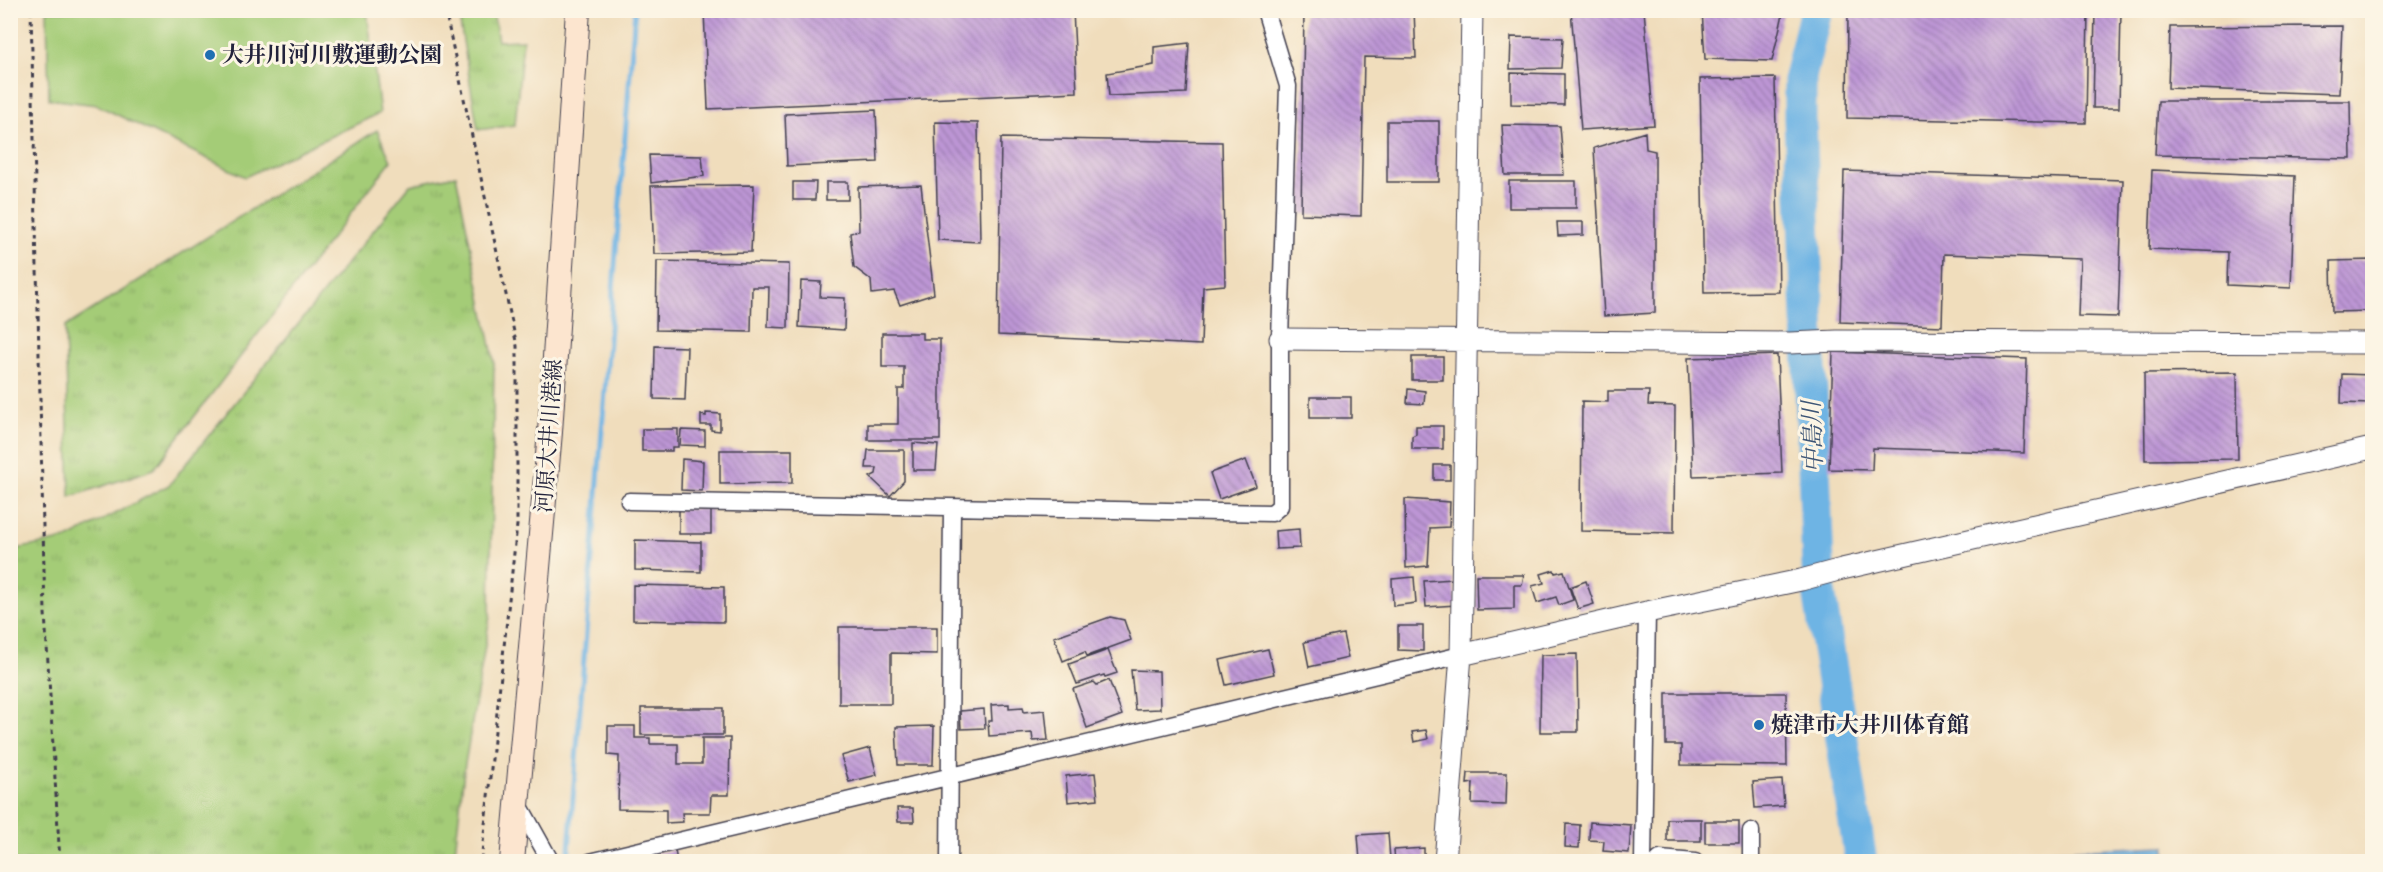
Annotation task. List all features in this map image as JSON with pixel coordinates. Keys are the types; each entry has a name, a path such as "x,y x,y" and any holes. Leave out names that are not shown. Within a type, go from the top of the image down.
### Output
{"main road":[{"name":"河原大井川港線","path":"512,861 551,421 579,10"}],"street":[{"path":"629,501 1272,513 1280,506 1280,339 1288,86 1265,10"},
{"path":"1445,861 1461,655 1472,10"},
{"path":"1280,339 1790,343 1837,341 2373,343"},
{"path":"590,861 1461,655 1647,612 1800,580 2373,448"},
{"path":"949,861 952,508"},
{"path":"1643,861 1647,612"},
{"path":"518,803 551,861"},
{"path":"1751,831 1751,861"},
{"path":"1657,861 1660,859 1695,861"}],"path":[{"path":"31,10 45,613 60,861"},
{"path":"445,10 516,346 517,525 481,861"}],"green space":[{"name":"大井川河川敷運動公園","path":"47,11 367,11 380,113 245,177 97,105 49,99"},
{"path":"458,11 493,11 498,41 523,40 515,125 478,130"},
{"path":"377,130 391,161 154,469 70,497 65,327"},
{"path":"456,175 494,361 490,616 464,770 454,861 11,861 11,550 67,539 169,485 410,185"}],"water":[{"path":"2166,846 2165,862 2042,861 2041,851"}],"building":[{"path":"704,10 1073,10 1077,92 708,109"},
{"path":"1304,10 1414,10 1416,58 1364,57 1361,216 1301,214"},
{"path":"1571,10 1644,10 1654,125 1581,130"},
{"path":"1702,10 1784,10 1772,61 1705,59"},
{"path":"1848,10 2088,10 2086,123 1847,118"},
{"path":"2095,10 2121,10 2119,108 2093,108"},
{"path":"2342,26 2339,94 2168,88 2170,27"},
{"path":"1511,37 1563,38 1561,68 1510,69"},
{"path":"1189,43 1186,93 1109,96 1107,73 1154,65 1154,47"},
{"path":"1511,73 1564,74 1564,105 1511,104"},
{"path":"1775,78 1779,292 1704,293 1700,79"},
{"path":"2158,101 2350,101 2351,159 2155,155"},
{"path":"876,110 878,162 787,166 785,114"},
{"path":"1387,121 1439,121 1439,182 1387,182"},
{"path":"935,122 978,123 980,242 938,240"},
{"path":"1502,125 1560,126 1564,175 1505,175"},
{"path":"1645,132 1646,149 1655,151 1655,313 1604,316 1594,148"},
{"path":"1001,138 1222,142 1225,285 1203,287 1201,345 998,335"},
{"path":"649,155 702,156 704,176 651,183"},
{"path":"2152,170 2295,176 2291,288 2227,285 2228,252 2149,249"},
{"path":"1844,171 2123,180 2118,317 2078,316 2080,259 1944,254 1942,326 1840,322"},
{"path":"1509,181 1576,181 1576,208 1509,208"},
{"path":"793,182 816,182 815,200 793,200"},
{"path":"826,182 848,182 848,200 826,200"},
{"path":"754,185 751,252 654,254 651,186"},
{"path":"921,185 934,294 900,305 894,291 872,294 871,280 854,267 850,233 859,231 858,187"},
{"path":"1557,222 1583,222 1583,235 1558,236"},
{"path":"2372,260 2372,311 2332,312 2331,261"},
{"path":"657,261 789,264 788,328 768,327 769,287 752,287 751,332 656,330"},
{"path":"801,281 821,282 820,297 845,298 844,330 799,327"},
{"path":"882,333 922,333 922,339 940,339 940,440 868,440 868,424 898,424 898,389 904,389 904,367 882,367"},
{"path":"655,346 687,347 685,400 654,399"},
{"path":"1833,352 2027,359 2024,453 1873,448 1872,470 1829,469"},
{"path":"1777,355 1782,473 1693,476 1688,358"},
{"path":"1412,357 1443,357 1443,380 1412,380"},
{"path":"2237,372 2238,459 2145,460 2144,373"},
{"path":"2342,374 2372,375 2372,404 2341,403"},
{"path":"1408,389 1425,391 1424,404 1407,403"},
{"path":"1608,391 1649,391 1648,405 1675,406 1674,533 1581,531 1582,401 1608,402"},
{"path":"1310,397 1351,397 1351,418 1310,418"},
{"path":"706,413 720,414 720,431 711,430 711,425 701,425 701,415 706,416"},
{"path":"1416,426 1443,426 1443,449 1412,449 1412,436 1416,434"},
{"path":"642,429 678,429 678,447 672,447 672,451 642,451"},
{"path":"681,430 705,431 705,446 680,445"},
{"path":"913,443 938,445 936,470 913,470"},
{"path":"720,450 792,450 792,483 720,484"},
{"path":"868,450 904,450 904,481 890,496 870,477 876,474 877,468 866,468"},
{"path":"682,459 703,461 702,491 681,490"},
{"path":"1246,460 1256,486 1219,499 1210,473"},
{"path":"1434,465 1450,465 1450,480 1434,480"},
{"path":"1405,499 1450,502 1449,527 1430,528 1428,566 1406,568"},
{"path":"679,509 711,509 711,534 679,534"},
{"path":"1299,529 1300,548 1276,549 1275,531"},
{"path":"635,540 701,542 701,572 635,570"},
{"path":"1554,570 1555,573 1564,571 1573,600 1559,605 1556,597 1537,603 1532,586 1544,583 1541,574"},
{"path":"1476,575 1524,575 1522,585 1514,585 1514,609 1477,610"},
{"path":"1414,577 1416,603 1393,606 1392,579"},
{"path":"1453,579 1456,605 1426,607 1424,581"},
{"path":"1586,581 1594,604 1578,609 1570,587"},
{"path":"633,585 724,587 724,622 633,620"},
{"path":"1110,617 1124,620 1131,640 1087,656 1085,652 1063,661 1054,637"},
{"path":"1398,626 1423,626 1423,651 1398,650"},
{"path":"839,627 937,627 937,654 891,653 891,704 839,704"},
{"path":"1343,634 1348,658 1309,667 1304,642"},
{"path":"1268,649 1274,674 1226,685 1220,660"},
{"path":"1108,650 1117,673 1077,684 1069,664"},
{"path":"1577,654 1578,732 1540,732 1541,655"},
{"path":"1131,670 1159,671 1160,709 1135,710"},
{"path":"1109,680 1122,715 1087,728 1073,689 1094,682 1097,685"},
{"path":"1666,693 1786,693 1787,766 1681,765 1681,745 1666,745"},
{"path":"1009,704 1009,708 1023,707 1024,712 1045,710 1048,740 1033,741 1032,733 989,736 988,721 992,721 991,705"},
{"path":"641,708 723,708 723,735 641,735"},
{"path":"984,709 985,728 961,729 960,711"},
{"path":"608,726 635,726 635,738 650,738 650,744 678,744 678,764 702,764 702,738 730,738 729,795 711,795 710,813 682,813 683,822 666,823 666,810 618,809 619,756 608,755"},
{"path":"934,726 933,765 898,765 896,727"},
{"path":"1426,730 1428,739 1414,742 1412,732"},
{"path":"870,748 877,775 849,782 841,756"},
{"path":"1095,773 1098,799 1068,802 1066,776"},
{"path":"1468,773 1507,773 1506,805 1472,804 1473,783 1467,784"},
{"path":"1782,780 1784,806 1755,808 1753,782"},
{"path":"897,808 913,808 914,822 898,822"},
{"path":"1667,819 1701,819 1701,841 1667,841"},
{"path":"1705,821 1739,821 1739,843 1705,843"},
{"path":"1590,822 1631,825 1629,853 1603,851 1604,841 1589,840"},
{"path":"1566,824 1580,825 1579,848 1565,847"},
{"path":"1388,833 1390,859 1360,861 1358,835"},
{"path":"1424,848 1424,862 1395,862 1394,850"},
{"path":"675,850 677,862 640,862 639,856"}],"waterway":[{"path":"568,862 635,10"},
{"name":"中島川","path":"1816,10 1800,77 1800,119 1819,591 1861,862"}],"place":[{"name":"大井川河川敷運動公園","path":"210,55"},
{"name":"焼津市大井川体育館","path":"1759,725"}]}
